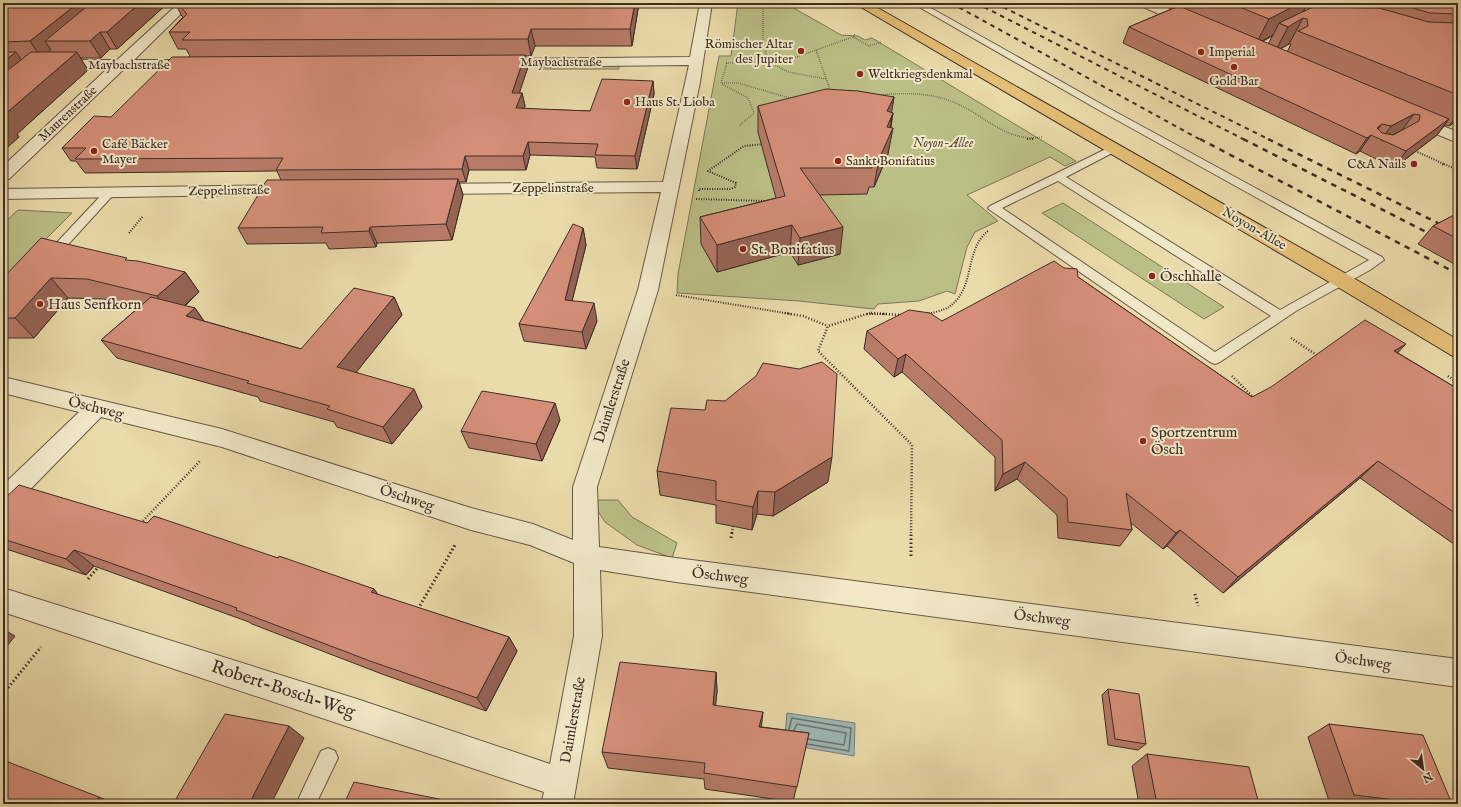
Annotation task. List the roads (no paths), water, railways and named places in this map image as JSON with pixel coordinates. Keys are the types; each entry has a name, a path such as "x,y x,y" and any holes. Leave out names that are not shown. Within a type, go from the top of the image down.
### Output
{"main road":[{"name":"Noyon-Allee","path":"860,3 1114,148 1343,281 1458,350"}],"street":[{"name":"Maurenstraße","path":"3,175 122,65 186,3"},
{"name":"Daimlerstraße","path":"560,794 588,636 585,487 648,290 697,61 706,3"},
{"path":"1145,3 1205,30"},
{"path":"1238,44 1271,58"},
{"name":"Maybachstraße","path":"480,63 697,61"},
{"name":"Maybachstraße","path":"3,64 210,64"},
{"path":"1399,114 1458,138"},
{"name":"Zeppelinstraße","path":"417,189 670,192"},
{"name":"Zeppelinstraße","path":"3,194 312,190"},
{"name":"Öschweg","path":"3,385 222,438 471,519 533,535 586,556 692,572 1458,673"},
{"path":"3,500 97,408"},
{"name":"Robert-Bosch-Weg","path":"3,600 364,716 560,794"}],"lane":[{"path":"916,3 1100,107 1378,260 1343,281 1303,301 1214,359 994,208 1114,148"},
{"path":"1252,50 1296,27"},
{"path":"30,74 53,55"},
{"path":"1058,177 1280,316"},
{"path":"43,264 111,192"},
{"path":"306,804 328,758"}],"water":[{"path":"787,713 855,723 854,756 784,744"}],"railway":[{"path":"951,3 1201,140"},
{"path":"976,3 1245,140"},
{"path":"995,3 1270,140"},
{"path":"1200,139 1458,274"},
{"path":"1243,139 1458,248"},
{"path":"1268,139 1458,233"}],"place":[{"name":"Römischer Altar des Jupiter","path":"801,51"},
{"name":"Imperial","path":"1201,52"},
{"name":"Gold Bar","path":"1234,67"},
{"name":"Weltkriegsdenkmal","path":"860,74"},
{"name":"Haus St. Lioba","path":"627,102"},
{"name":"Café Bäcker Mayer","path":"94,151"},
{"name":"Sankt Bonifatius","path":"838,161"},
{"name":"C&A Nails","path":"1414,164"},
{"name":"St. Bonifatius","path":"743,249"},
{"name":"Öschhalle","path":"1152,276"},
{"name":"Haus Senfkorn","path":"40,304"},
{"name":"Sportzentrum Ösch","path":"1143,441"}]}
